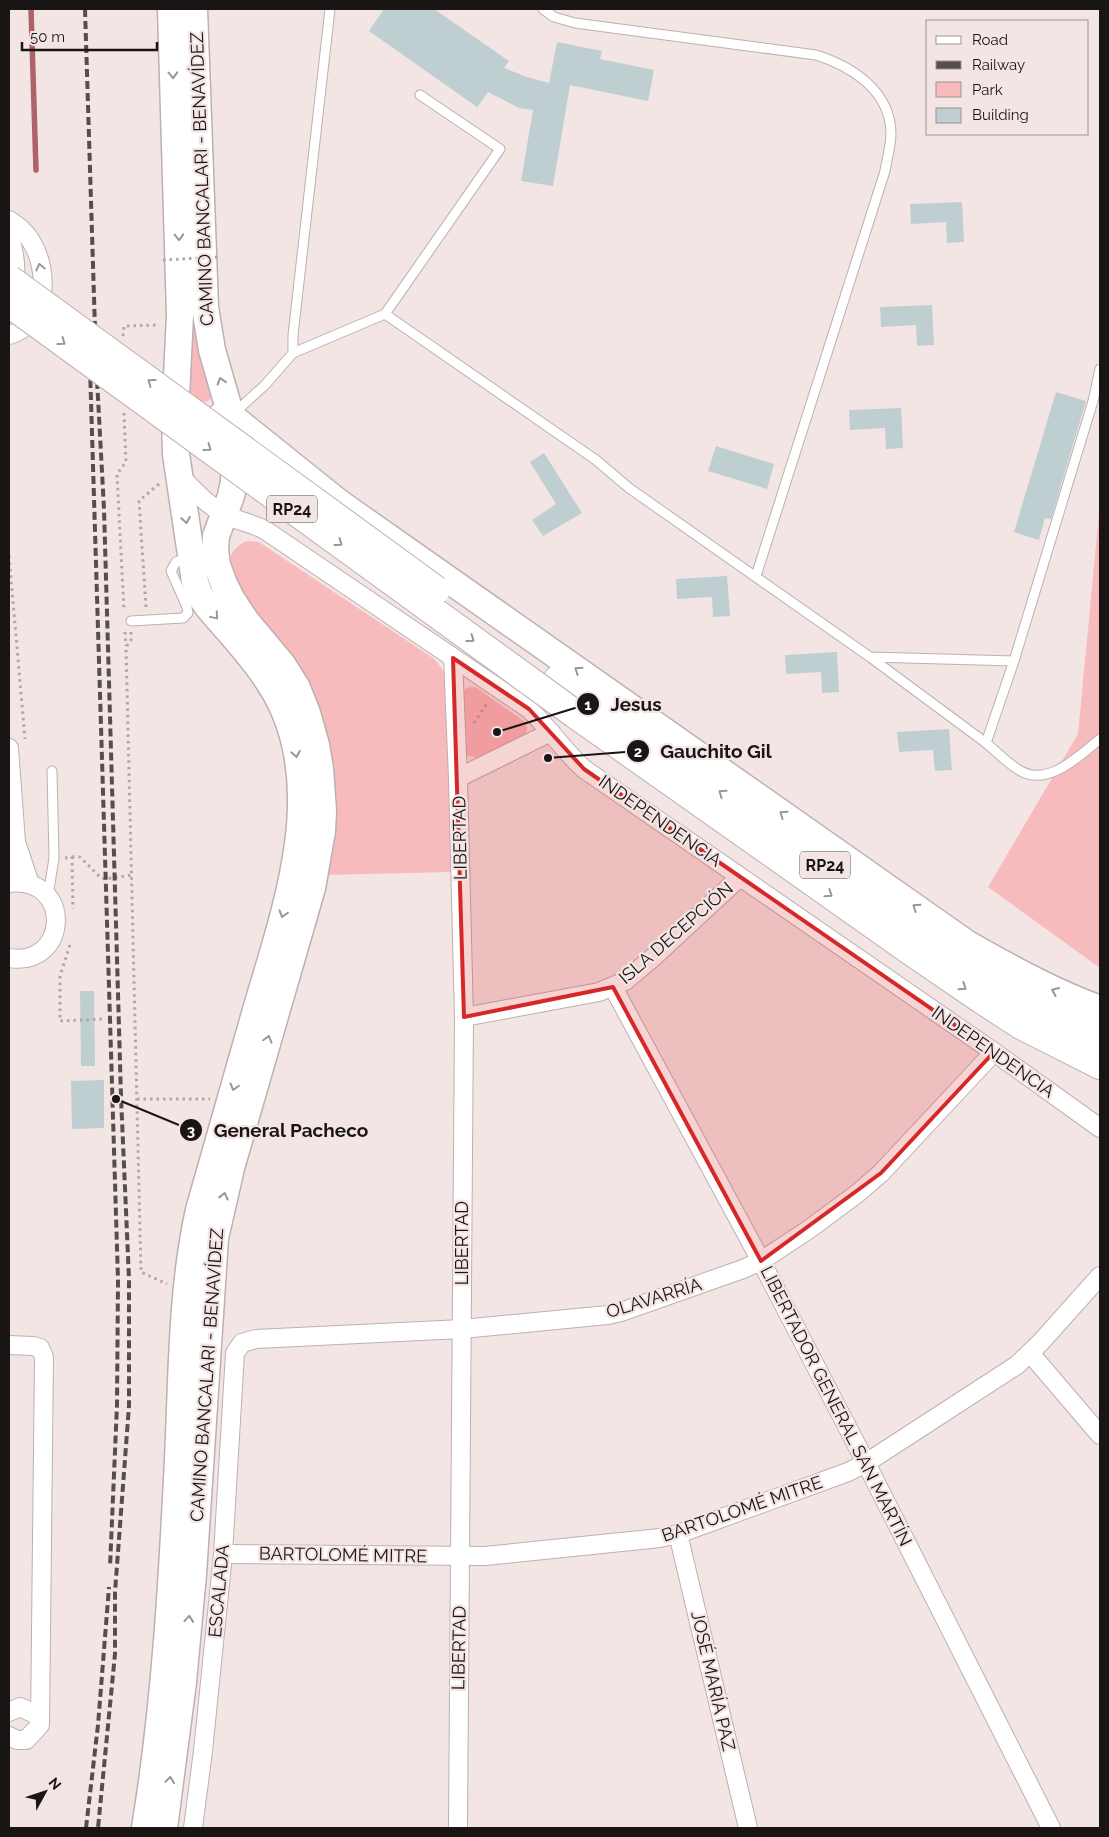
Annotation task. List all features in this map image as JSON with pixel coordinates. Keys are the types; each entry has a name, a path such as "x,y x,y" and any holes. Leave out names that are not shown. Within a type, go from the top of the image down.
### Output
{"main road":[{"name":"CAMINO BANCALARI - BENAVÍDEZ","path":"145,1828 161,1702 172,1582 187,1293 192,1241 198,1210 292,878 300,836 300,778 294,743 284,711 271,685 199,594 191,556 176,454 175,411 180,325 171,9"},
{"name":"CAMINO BANCALARI - BENAVÍDEZ","path":"164,1828 183,1682 193,1574 215,1238 231,1168 312,888 322,831 323,811 320,769 307,712 297,688 282,664 246,621 232,600 217,565 216,536 225,514 234,482 234,457 231,416 212,350 205,307 194,9"},
{"name":"RP24","path":"9,279 558,679 921,932 1041,1007 1100,1037"},
{"name":"RP24","path":"9,302 575,714 900,944 1021,1025 1100,1065"},
{"path":"175,411 231,416 338,502 966,942 1012,970 1042,985 1100,1009"}],"street":[{"path":"9,220 23,230 32,242 41,270 43,294 36,315 24,328 9,335"},
{"path":"9,234 14,252 16,275 13,293 9,302"},
{"name":"INDEPENDENCIA","path":"178,471 200,496 225,514 265,530 529,709 584,769 994,1052 1100,1128"},
{"name":"LIBERTAD","path":"453,658 464,1017 458,1828"},
{"path":"458,778 551,732"},
{"path":"9,748 16,842 15,854 9,870"},
{"path":"16,842 30,884"},
{"name":"ISLA DECEPCIÓN","path":"464,1017 599,992 625,981 656,955 740,877"},
{"path":"9,883 30,884 40,889 48,896 54,908 57,921 54,935 47,946 37,954 24,959 9,958"},
{"name":"LIBERTADOR GENERAL SAN MARTÍN","path":"613,987 761,1261 1051,1828"},
{"name":"OLAVARRÍA","path":"235,1353 242,1343 256,1339 462,1329 621,1312 743,1269 761,1261 808,1230 858,1193 881,1173 994,1052"},
{"name":"BARTOLOMÉ MITRE","path":"223,1554 485,1556 660,1538 678,1534 848,1472 866,1463 1003,1376 1030,1353 1100,1276"},
{"path":"9,1344 40,1348 44,1357 40,1725 26,1740 17,1740 9,1736"},
{"name":"ESCALADA","path":"192,1828 203,1751 223,1554 235,1353"},
{"path":"1030,1353 1100,1435"},
{"name":"JOSÉ MARÍA PAZ","path":"678,1534 748,1828"},
{"path":"9,1712 20,1708 39,1716"}],"lane":[{"path":"293,353 308,199 330,9"},
{"path":"543,9 554,17 575,23 816,55 834,61 857,73 876,91 888,114 891,133 885,171 756,576"},
{"path":"231,416 265,385 293,353 386,314 500,149 420,95"},
{"path":"386,314 596,460 629,488 870,657 986,742 1017,769 1030,775 1043,776 1062,768 1100,739"},
{"path":"986,742 1014,661 1093,401 1100,369"},
{"path":"127,622 183,618 188,613 171,571 176,562 191,556"},
{"path":"870,657 1014,661"},
{"path":"48,896 54,858 52,770"}],"path":[{"path":"163,260 218,257"},
{"path":"123,344 124,326 180,325"},
{"path":"124,406 126,462 117,474 127,622 140,1272 187,1293"},
{"path":"147,620 139,501 178,471"},
{"path":"126,647 131,640 127,622"},
{"path":"470,728 497,689"},
{"path":"72,858 80,858 101,878 132,875"},
{"path":"137,1099 230,1099"}],"highlighted area":[{"path":"453,658 529,709 584,769 994,1052 881,1173 761,1261 613,987 464,1017"}],"green space":[{"path":"184,9 196,330 200,358 212,392 211,398 208,401 188,403"},
{"path":"1100,503 1100,968 988,887 1078,734"},
{"path":"246,541 259,542 433,658 442,670 447,684 451,872 324,875 251,607 235,581 232,572 231,555 236,548"},
{"path":"471,687 477,688 525,722 527,728 521,738 479,759 466,755 464,749 463,691"}],"building":[{"path":"384,9 434,9 509,61 504,68 549,83 557,42 602,51 600,59 654,70 648,101 570,85 553,186 521,181 533,110 519,108 488,92 477,107 369,31"},
{"path":"962,202 964,242 947,243 946,222 911,224 910,204"},
{"path":"932,305 934,345 917,346 916,325 881,327 880,307"},
{"path":"1056,392 1086,401 1051,519 1045,518 1039,540 1014,532"},
{"path":"901,408 903,448 886,449 885,428 850,430 849,410"},
{"path":"716,446 774,464 767,489 708,471"},
{"path":"544,453 582,513 543,536 532,520 556,504 530,462"},
{"path":"727,576 730,616 713,617 712,597 677,599 676,579"},
{"path":"837,652 839,692 822,693 821,672 786,674 785,655"},
{"path":"949,729 952,770 935,771 933,750 899,752 897,732"},
{"path":"80,991 94,991 95,1066 81,1066"},
{"path":"104,1080 104,1128 72,1129 71,1081"}],"waterway":[{"path":"31,9 36,170"}],"railway":[{"path":"85,9 96,361 104,509 121,1097 129,1279 129,1406 115,1592 115,1654 98,1828"},
{"path":"90,368 118,1280 117,1405 110,1567"},
{"path":"86,1828 98,1725 109,1587"}],"place":[{"name":"Jesus","path":"497,732"},
{"name":"Gauchito Gil","path":"548,758"},
{"name":"General Pacheco","path":"116,1099"}]}
